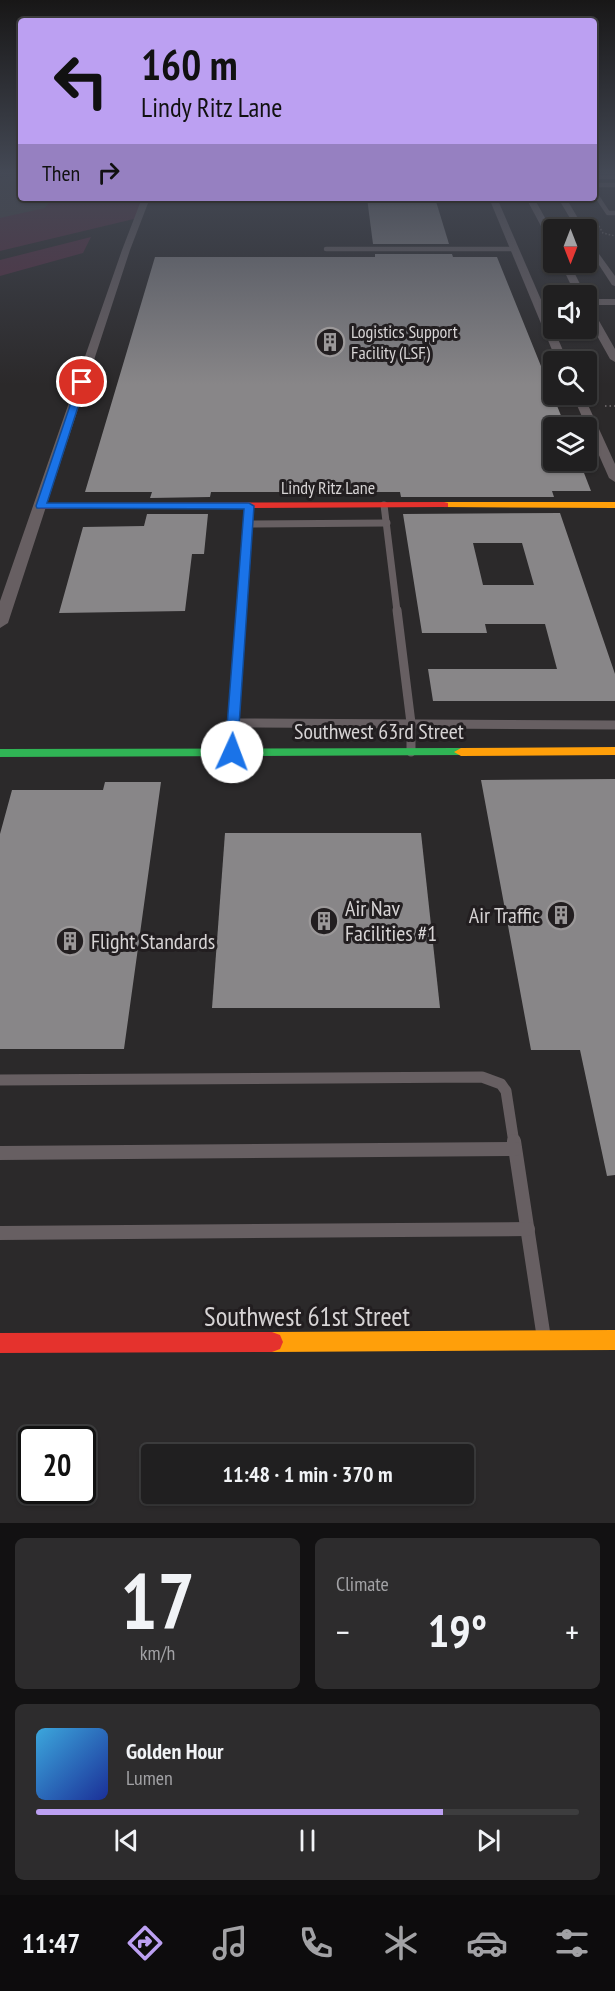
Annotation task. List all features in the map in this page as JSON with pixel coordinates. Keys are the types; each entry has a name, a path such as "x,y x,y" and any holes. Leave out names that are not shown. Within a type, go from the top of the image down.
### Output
{"street":[{"path":"0,623 129,243"},
{"path":"512,243 558,351"},
{"path":"597,255 615,283"},
{"path":"597,303 615,302"},
{"path":"597,325 615,359"},
{"path":"582,405 615,478"},
{"name":"Lindy Ritz Lane","path":"41,506 615,505"},
{"name":"Southwest 63rd Street","path":"0,753 615,751"},
{"name":"Southwest 61st Street","path":"0,1343 615,1340"}],"lane":[{"path":"326,249 514,249"},
{"path":"232,752 249,506"},
{"path":"384,506 411,723 411,752"},
{"path":"248,524 387,523"},
{"path":"233,723 615,725"},
{"path":"0,1080 482,1077 501,1083 506,1091 545,1340"},
{"path":"0,1153 515,1149"},
{"path":"0,1233 528,1228"}],"path":[{"path":"605,406 615,406"}],"shaded area":[{"path":"0,243 33,243 0,251"},
{"path":"67,243 88,243 83,253 0,276 0,260"}],"building":[{"path":"373,243 449,244 373,244"},
{"name":"Logistics Support Facility (LSF)","path":"375,254 452,254 453,257 497,257 543,371 543,405 557,405 562,417 543,417 543,471 583,471 591,491 552,491 554,497 401,497 400,492 211,492 210,497 150,498 152,492 85,492 155,257 375,257"},
{"path":"560,513 615,674 615,701 433,701 428,669 557,669 545,624 485,624 487,633 422,633 403,514","holes":["473,543 522,543 534,585 483,585"]},
{"path":"147,514 208,514 204,554 192,554 185,611 59,613 83,527 144,526"},
{"name":"Air Traffic","path":"615,779 615,1175 607,1176 580,1050 531,1050 481,780"},
{"name":"Flight Standards","path":"105,782 161,782 124,1049 0,1049 0,834 12,790 103,790"},
{"name":"Air Nav Facilities #1","path":"225,833 421,833 440,1008 212,1008"}],"traffic: fast":[{"path":"0,753 461,752"}],"traffic: slow":[{"path":"444,505 615,505"},
{"path":"461,752 615,751"},
{"path":"272,1342 615,1340"}],"traffic: jam":[{"path":"41,506 444,505"},
{"path":"0,1343 272,1342"}],"place":[{"name":"Logistics Support Facility (LSF)","path":"330,342"},
{"name":"Air Traffic","path":"561,915"},
{"name":"Air Nav Facilities #1","path":"324,921"},
{"name":"Flight Standards","path":"70,941"}],"route":[{"path":"82,382 41,506 249,506 232,752"}]}
